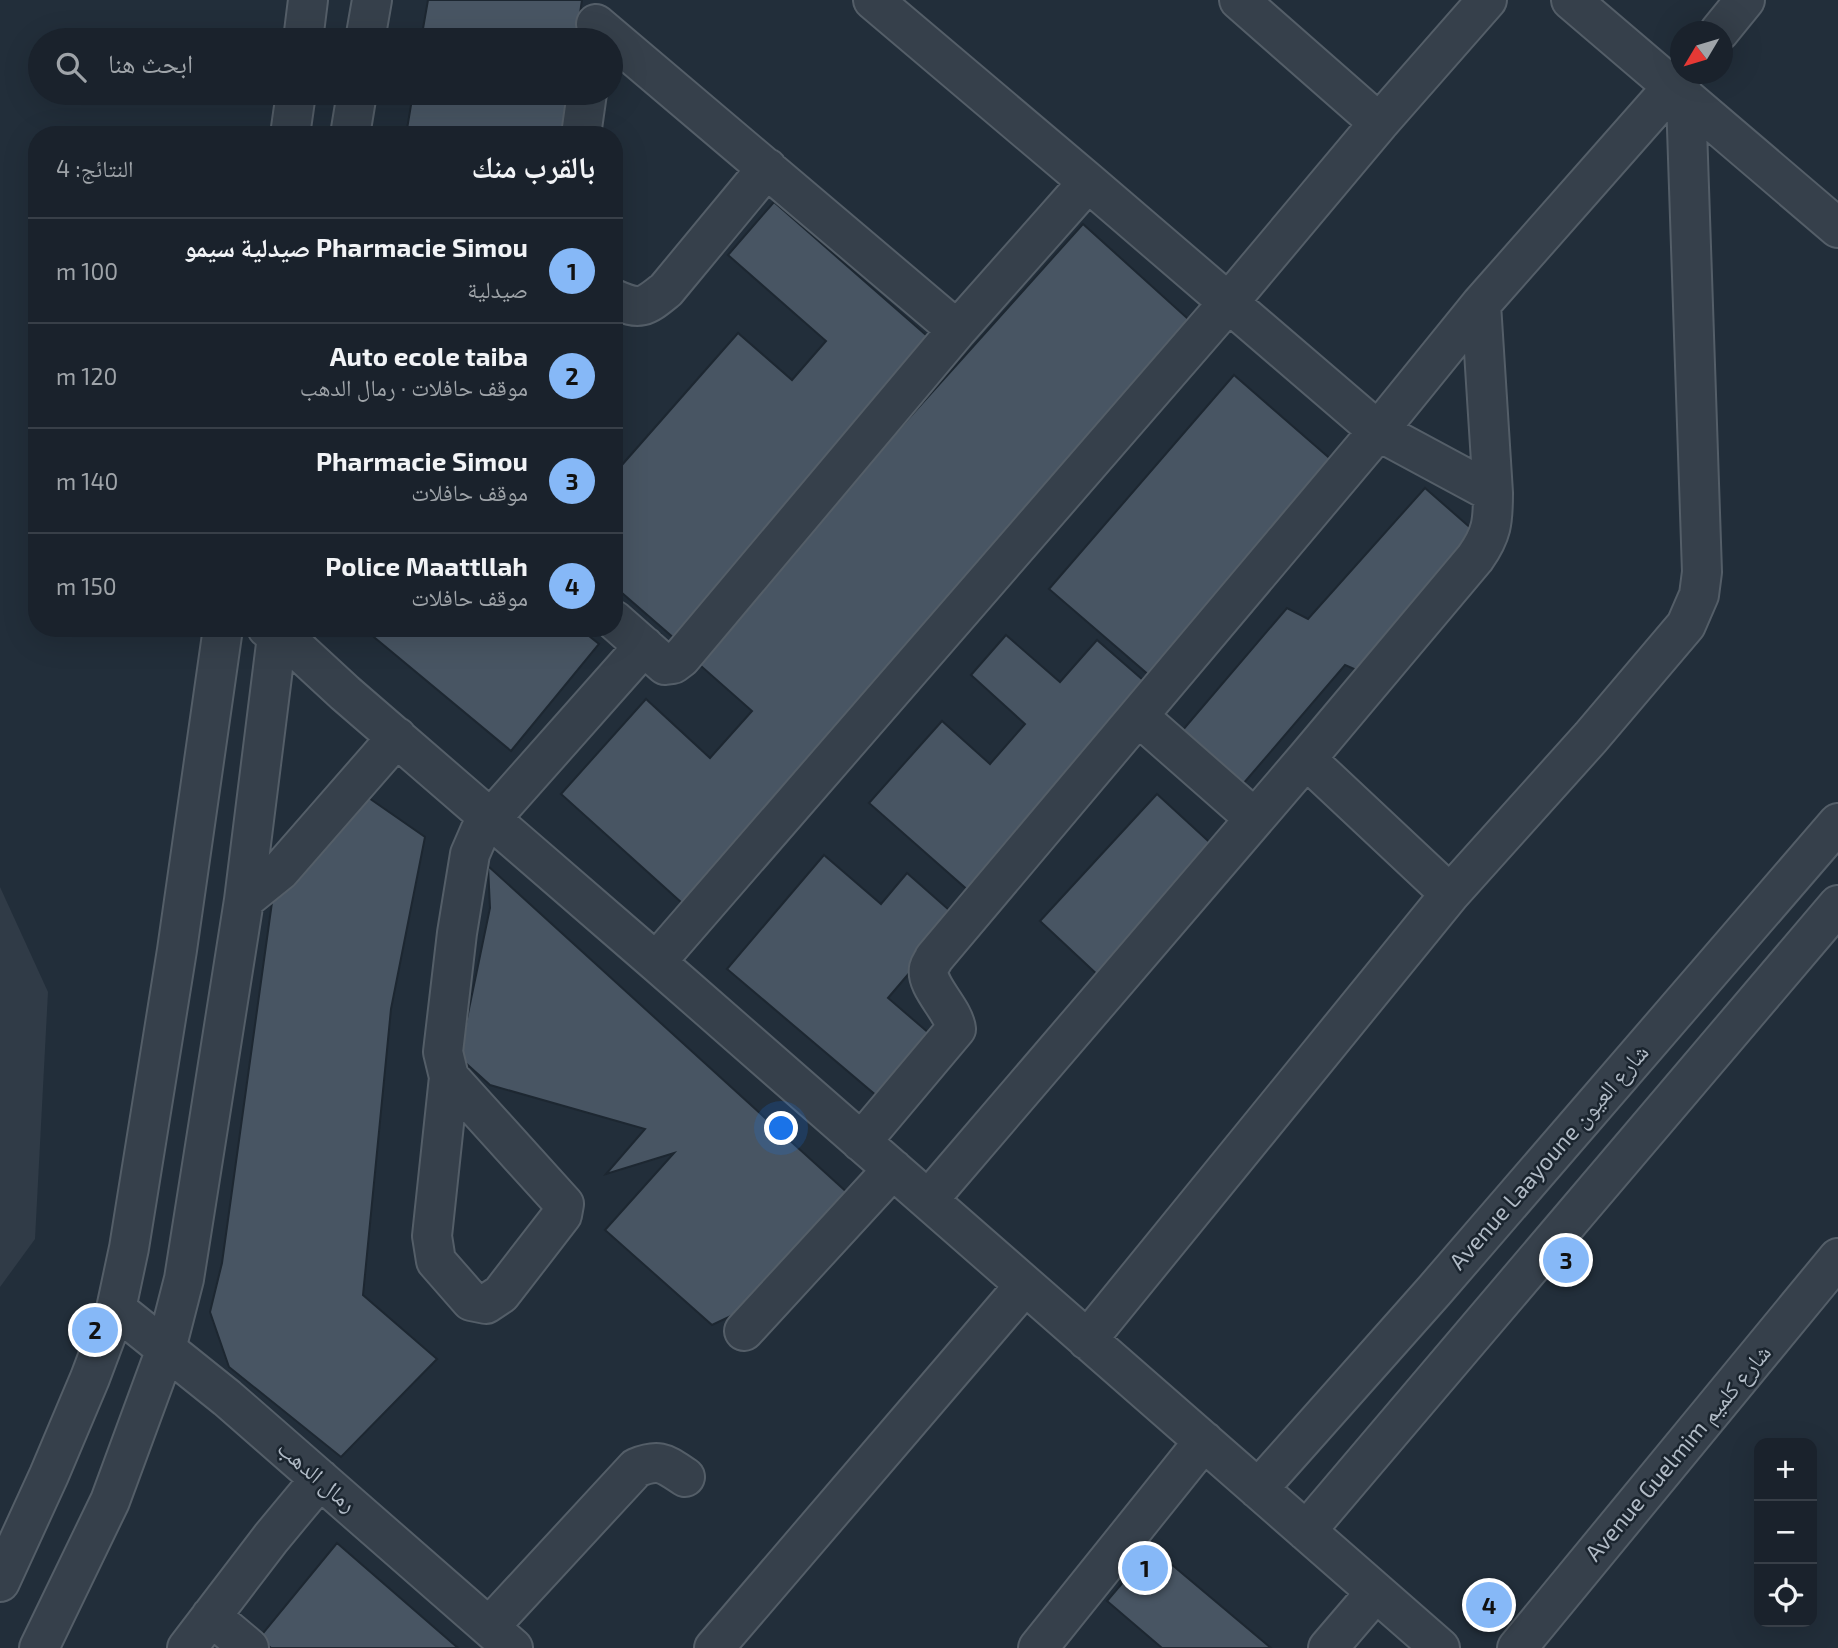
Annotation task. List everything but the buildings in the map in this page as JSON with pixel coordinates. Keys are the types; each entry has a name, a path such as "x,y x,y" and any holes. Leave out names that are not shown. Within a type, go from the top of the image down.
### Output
{"street":[{"path":"304,28 308,0"},
{"path":"367,28 372,0"},
{"path":"1239,0 1379,123"},
{"path":"656,962 1487,0"},
{"path":"1571,0 1681,87 1838,228"},
{"path":"1728,21 1745,0"},
{"path":"882,3 1378,431 1493,493"},
{"path":"623,44 957,330"},
{"path":"861,1142 956,1029 954,1020 929,978 929,968 934,958 1378,431 1481,304 1681,87"},
{"path":"1087,1340 1450,894 1591,737 1686,625 1699,595 1702,572 1681,87"},
{"path":"291,126 294,105"},
{"path":"352,126 355,105"},
{"path":"582,126 585,105"},
{"path":"623,303 631,306 649,304 666,290 767,168"},
{"path":"623,628 665,665 673,664 681,658 957,330 1088,182"},
{"path":"928,1200 1306,759 1487,541 1493,516 1493,493 1481,304"},
{"path":"0,1582 90,1378 116,1309 129,1248 175,963 222,637"},
{"path":"39,1648 110,1501 166,1349 184,1279 244,901 273,637"},
{"path":"283,637 1440,1648"},
{"path":"449,1077 564,1203 562,1215 502,1294 486,1304 471,1301 436,1261 432,1236 449,1077 443,1052 470,853 480,831 644,646"},
{"path":"1138,716 1254,818"},
{"path":"244,901 280,871 397,737"},
{"path":"1306,759 1450,894"},
{"name":"Avenue Laayoune شارع العيون","path":"1258,1489 1434,1291 1838,822"},
{"path":"1306,1531 1838,905"},
{"path":"744,1331 893,1170"},
{"name":"Avenue Guelmim شارع كلميم","path":"1517,1648 1838,1258"},
{"path":"714,1648 1025,1285"},
{"name":"رمال الدهب","path":"116,1309 227,1398 501,1638"},
{"path":"1038,1648 1204,1441"},
{"path":"501,1638 636,1468 662,1462 685,1477"},
{"path":"187,1648 320,1479"},
{"path":"1328,1648 1376,1592"},
{"path":"211,1616 248,1648"}],"shaded area":[{"path":"0,887 48,992 35,1239 0,1287"}],"place":[{"name":"Pharmacie Simou","path":"1566,1260"},
{"name":"Auto ecole taiba","path":"95,1330"},
{"name":"Pharmacie Simou صيدلية سيمو","path":"1145,1568"},
{"name":"Police Maattllah","path":"1489,1605"}]}
